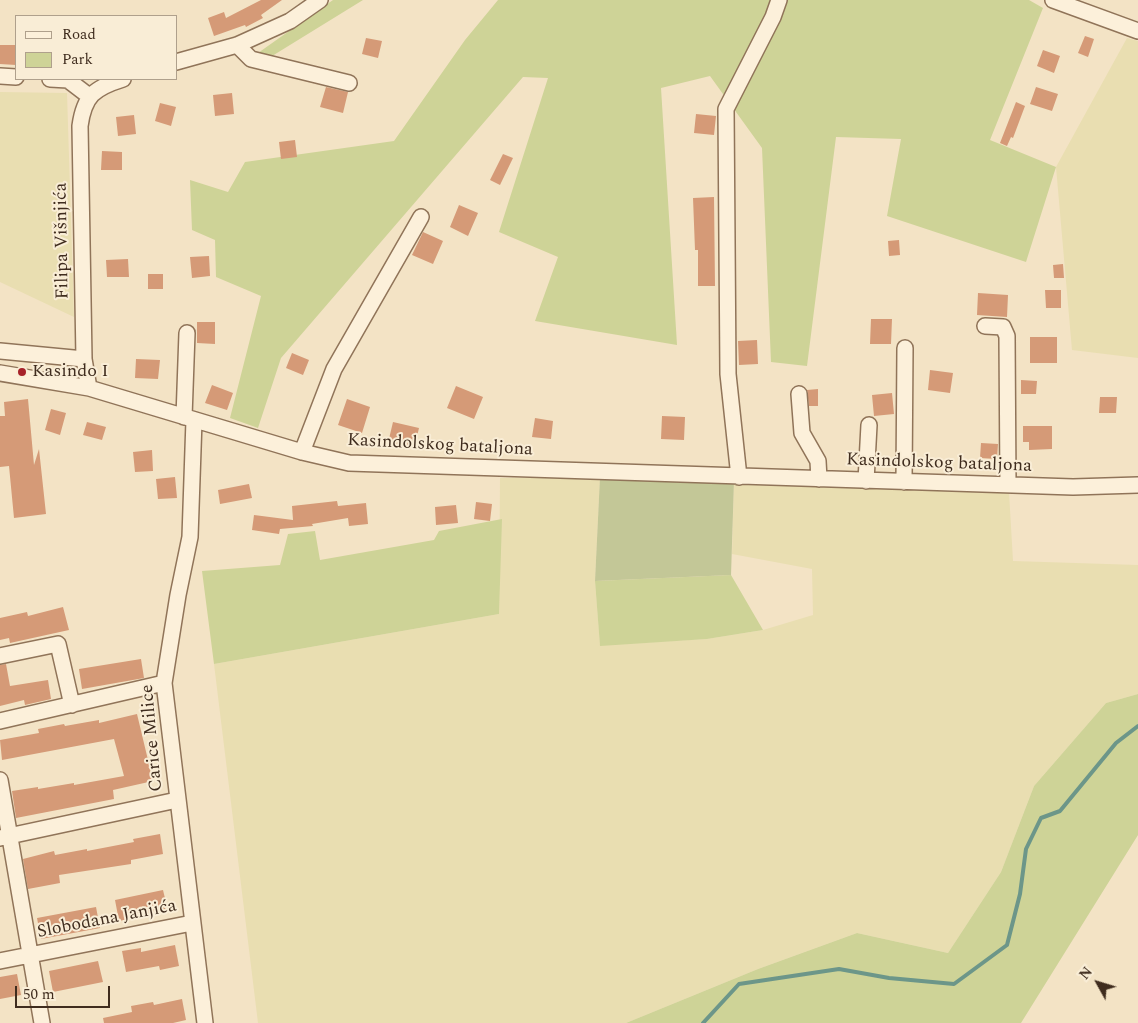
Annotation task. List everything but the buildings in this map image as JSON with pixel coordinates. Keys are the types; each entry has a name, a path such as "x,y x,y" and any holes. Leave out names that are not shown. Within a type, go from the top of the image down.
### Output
{"street":[{"path":"178,61 237,45 290,21 320,0"},
{"path":"739,477 728,374 726,109 773,17 779,0"},
{"path":"1053,0 1138,31"},
{"path":"237,45 251,59 349,83"},
{"path":"0,76 15,77"},
{"path":"68,80 89,96 108,84 120,80"},
{"name":"Filipa Višnjića","path":"89,96 82,107 80,126 84,359 89,388"},
{"path":"302,452 334,369 421,217"},
{"path":"985,326 1003,327 1007,336 1008,485"},
{"name":"Carice Milice","path":"187,333 190,537 164,683 205,1023"},
{"path":"904,482 905,348"},
{"path":"0,351 84,359"},
{"name":"Kasindolskog bataljona","path":"0,373 89,388 302,452 349,463 866,481 1073,487 1138,486"},
{"path":"799,394 802,433 818,461 819,479"},
{"path":"866,481 869,425"},
{"path":"0,656 58,644 72,705"},
{"path":"0,722 164,683"},
{"name":"Slobodana Janjića","path":"0,780 5,837 42,1023"},
{"path":"5,837 177,800"},
{"name":"Slobodana Janjića","path":"0,961 192,923"}],"shaded area":[{"path":"1127,38 1138,41 1138,358 1072,350 1056,167"},
{"path":"0,92 67,93 74,317 0,282"},
{"path":"600,477 595,581 600,645 707,639 763,630 813,615 812,569 732,554 734,481 1009,492 1013,561 1138,565 1138,694 1106,703 1034,786 1001,872 948,953 857,933 758,969 626,1023 258,1023 214,664 499,614 500,478"}],"green space":[{"path":"333,0 363,0 264,61 258,53"},
{"path":"498,0 1029,0 1043,8 990,140 1056,167 1026,262 887,216 901,139 836,137 807,366 771,362 762,148 710,76 661,88 677,345 535,321 558,257 499,232 548,78 523,77 281,358 258,428 230,418 261,296 216,277 215,240 192,230 190,180 228,192 245,162 394,141 465,40"},
{"path":"600,477 734,481 731,575 595,581"},
{"path":"502,519 499,614 214,664 202,571 280,565 288,534 315,531 320,560 434,540 439,531"},
{"path":"731,575 763,630 707,639 600,646 595,581"},
{"path":"1138,694 1138,835 1021,1023 626,1023 758,969 857,933 948,953 1001,872 1034,786 1106,703"}],"waterway":[{"path":"703,1023 739,984 839,969 889,978 954,984 1007,945 1020,894 1026,849 1041,818 1060,811 1116,743 1138,726"}],"place":[{"name":"Kasindo I","path":"22,372"}]}
